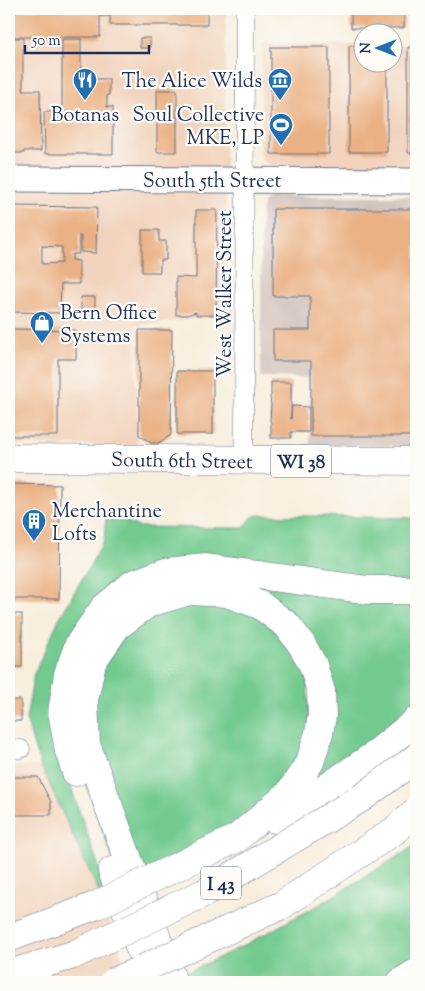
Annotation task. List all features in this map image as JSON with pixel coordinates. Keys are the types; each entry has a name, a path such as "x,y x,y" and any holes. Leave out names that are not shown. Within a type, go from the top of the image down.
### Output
{"main road":[{"name":"South 6th Street","path":"9,458 416,461"},
{"path":"152,982 69,751 62,712 68,674 79,644 104,608 133,584 166,572 206,568 368,590 416,590"},
{"path":"173,982 86,744 84,700 92,662 116,627 149,602 189,591 227,593 260,605 286,625 302,645 313,665 321,691 322,716 310,762 289,794 237,838"},
{"path":"9,938 97,905 295,809 374,756 416,721"},
{"name":"I 43","path":"9,974 73,955 204,893 363,798 416,758"},
{"name":"I 43","path":"114,982 282,905 394,831 416,811"},
{"path":"401,982 416,972"}],"street":[{"name":"West Walker Street","path":"244,460 245,9"},
{"name":"South 5th Street","path":"9,179 416,181"}],"shaded area":[{"path":"9,9 226,9 225,166 227,315 136,326 137,446 9,444"},
{"path":"262,43 352,45 352,72 402,72 402,45 416,46 416,166 272,165 263,160 261,155"},
{"path":"416,196 416,446 310,445 310,378 261,377 261,215 264,201 268,197"},
{"path":"9,766 41,766 99,892 131,982 9,982"}],"green space":[{"path":"258,515 416,518 416,582 179,563 54,734 107,890 99,892 36,753 26,719 34,674 59,619 104,541 106,517 119,517 138,527 244,528 252,517"},
{"path":"198,580 375,599 416,601 416,710 385,738 351,764 293,803 291,799 306,784 325,746 329,718 327,693 320,669 310,647 296,626 279,609 258,596 225,586 202,584 173,587 151,594 130,605 112,620 88,651 78,676 73,702 74,725 78,744 124,873 119,875 72,740 69,724 69,701 73,679 80,658 91,639 104,622 121,608 139,595 160,586"},
{"path":"178,603 226,604 258,616 281,635 307,678 310,736 286,784 227,831 140,875 99,760 90,704 109,649 128,628"},
{"path":"416,844 416,967 391,982 179,982 177,977 241,947 322,903"}],"building":[{"path":"9,9 207,9 207,25 110,25 110,16 100,16 100,37 9,37"},
{"path":"387,9 404,9 404,28 402,28 402,22 352,22 351,28 351,11 387,11"},
{"path":"9,38 23,38 23,90 40,90 41,151 9,153"},
{"path":"140,38 150,38 150,48 140,48"},
{"name":"Botanas","path":"62,39 81,39 81,71 88,71 88,79 109,79 107,107 113,107 113,154 45,154 44,112 62,112"},
{"path":"349,46 352,46 352,72 387,72 387,152 349,152"},
{"path":"271,47 329,47 329,154 271,154"},
{"path":"408,47 416,47 416,153 408,153"},
{"path":"157,90 177,90 177,152 157,152"},
{"path":"9,206 97,207 96,253 81,252 81,236 79,236 79,254 72,254 72,260 79,261 79,284 61,284 60,313 9,312","holes":["42,246 62,247 62,263 42,264"]},
{"path":"273,209 416,209 416,436 311,436 311,361 273,361 273,330 310,330 310,296 273,296"},
{"path":"196,210 217,210 216,315 196,315 196,312 187,315 176,315 176,277 196,278"},
{"path":"142,230 159,230 159,241 166,241 166,260 160,260 160,272 142,272"},
{"path":"81,297 95,297 95,312 81,312"},
{"path":"9,329 76,330 76,359 58,359 58,436 9,436"},
{"path":"139,330 172,330 171,435 158,443 151,443 139,435"},
{"path":"177,371 213,371 213,434 177,434"},
{"path":"271,382 291,382 291,419 292,406 309,407 309,432 291,432 291,438 271,438"},
{"name":"Merchantine Lofts","path":"9,484 60,485 59,599 9,599"},
{"path":"9,614 22,614 22,667 9,667"},
{"path":"9,700 21,700 21,721 9,721"},
{"path":"9,777 38,777 51,802 51,815 9,815"}],"place":[{"name":"Botanas","path":"85,101"},
{"name":"The Alice Wilds","path":"280,101"},
{"name":"Soul Collective MKE, LP","path":"281,146"},
{"name":"Bern Office Systems","path":"42,344"},
{"name":"Merchantine Lofts","path":"34,542"}]}
